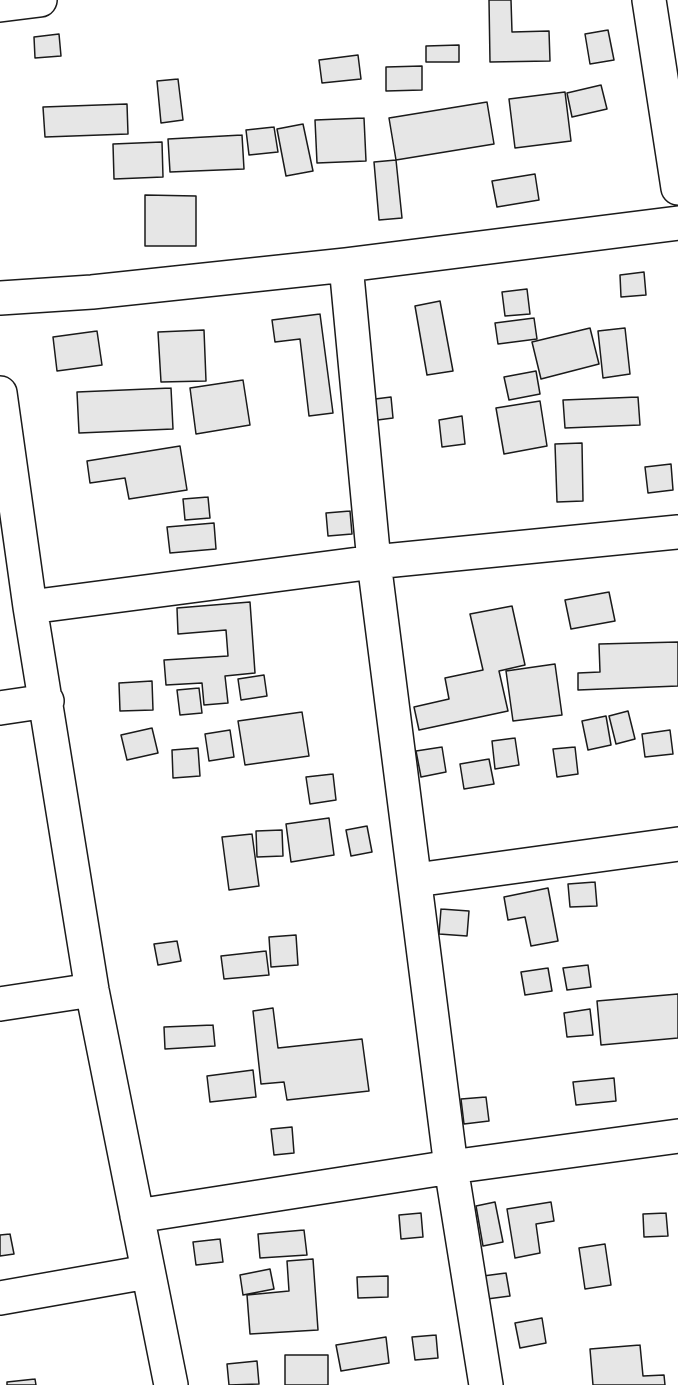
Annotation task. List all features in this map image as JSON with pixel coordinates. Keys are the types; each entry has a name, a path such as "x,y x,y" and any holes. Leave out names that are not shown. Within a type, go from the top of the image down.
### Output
{"street":[{"path":"0,5 40,0"},
{"path":"649,0 678,188"},
{"path":"0,298 346,265 678,223"},
{"path":"346,265 374,562 451,1167 486,1385"},
{"path":"0,393 30,607 92,990 171,1385"},
{"path":"30,607 374,562 678,532"},
{"path":"0,708 47,701"},
{"path":"416,880 678,844"},
{"path":"0,1004 92,990"},
{"path":"137,1216 451,1167 678,1136"},
{"path":"0,1298 147,1272"}],"building":[{"path":"489,0 511,0 512,32 549,31 550,61 490,62"},
{"path":"608,30 614,60 590,64 585,34"},
{"path":"59,34 61,56 35,58 34,37"},
{"path":"459,45 459,62 426,62 426,46"},
{"path":"358,55 361,79 322,83 319,60"},
{"path":"422,66 422,90 386,91 386,67"},
{"path":"178,79 183,120 161,123 157,81"},
{"path":"601,85 607,109 572,117 567,93"},
{"path":"565,92 571,141 515,148 509,99"},
{"path":"487,102 494,144 396,160 389,118"},
{"path":"127,104 128,134 45,137 43,107"},
{"path":"364,118 366,161 317,163 315,120"},
{"path":"303,124 313,171 286,176 277,129"},
{"path":"274,127 278,152 249,155 246,130"},
{"path":"242,135 244,169 170,172 168,139"},
{"path":"162,142 163,177 114,179 113,144"},
{"path":"396,160 402,218 379,220 374,162"},
{"path":"535,174 539,200 497,207 492,181"},
{"path":"145,195 196,196 196,246 145,246"},
{"path":"644,272 646,295 621,297 620,275"},
{"path":"527,289 530,314 505,316 502,292"},
{"path":"440,301 453,371 427,375 415,306"},
{"path":"320,314 333,413 309,416 300,339 275,342 272,320"},
{"path":"534,318 537,339 498,344 495,323"},
{"path":"590,328 599,364 541,379 532,342"},
{"path":"625,328 630,374 603,378 598,331"},
{"path":"204,330 206,381 161,382 158,332"},
{"path":"97,331 102,365 57,371 53,337"},
{"path":"536,371 540,394 509,400 504,377"},
{"path":"243,380 250,425 196,434 190,388"},
{"path":"171,388 173,429 79,433 77,392"},
{"path":"391,397 393,418 362,422 359,401"},
{"path":"638,397 640,425 565,428 563,400"},
{"path":"540,401 547,446 504,454 496,408"},
{"path":"462,416 465,444 442,447 439,420"},
{"path":"582,443 583,501 557,502 555,444"},
{"path":"180,446 187,490 129,499 125,478 90,483 87,461"},
{"path":"671,464 673,490 648,493 645,467"},
{"path":"208,497 210,518 185,520 183,499"},
{"path":"350,511 352,534 328,536 326,513"},
{"path":"214,523 216,549 170,553 167,527"},
{"path":"609,592 615,621 571,629 565,600"},
{"path":"250,602 255,673 225,676 228,703 204,705 202,683 166,685 164,660 228,656 226,630 178,634 177,608"},
{"path":"512,606 525,665 499,671 508,711 419,730 414,707 449,699 445,678 483,670 470,614"},
{"path":"678,642 678,686 578,690 578,673 600,672 599,644"},
{"path":"555,664 562,715 513,721 506,671"},
{"path":"264,675 267,696 241,700 238,679"},
{"path":"152,681 153,710 120,711 119,683"},
{"path":"199,688 202,713 180,715 177,690"},
{"path":"628,711 635,739 616,744 609,716"},
{"path":"302,712 309,756 245,765 238,721"},
{"path":"606,716 611,745 588,750 582,721"},
{"path":"152,728 158,753 127,760 121,735"},
{"path":"230,730 234,757 209,761 205,734"},
{"path":"670,730 673,754 645,757 642,734"},
{"path":"515,738 519,765 495,769 492,741"},
{"path":"442,747 446,772 421,777 416,751"},
{"path":"575,747 578,774 557,777 553,749"},
{"path":"198,748 200,776 173,778 172,750"},
{"path":"489,759 494,784 464,789 460,764"},
{"path":"333,774 336,800 310,804 306,777"},
{"path":"329,818 334,855 291,862 286,824"},
{"path":"367,826 372,852 351,856 346,830"},
{"path":"282,830 283,856 257,857 256,831"},
{"path":"252,834 259,886 229,890 222,837"},
{"path":"595,882 597,906 570,907 568,884"},
{"path":"548,888 558,941 531,946 525,917 508,920 504,897"},
{"path":"441,909 469,911 467,936 439,934"},
{"path":"296,935 298,965 271,967 269,937"},
{"path":"177,941 181,961 158,965 154,944"},
{"path":"266,951 269,975 224,979 221,956"},
{"path":"588,965 591,987 567,990 563,968"},
{"path":"548,968 552,991 525,995 521,972"},
{"path":"678,994 678,1038 601,1045 597,1001"},
{"path":"273,1008 278,1048 362,1039 369,1091 287,1100 284,1082 261,1084 253,1011"},
{"path":"590,1009 593,1035 567,1037 564,1013"},
{"path":"213,1025 215,1046 165,1049 164,1027"},
{"path":"253,1070 256,1097 210,1102 207,1076"},
{"path":"614,1078 616,1101 576,1105 573,1082"},
{"path":"486,1097 489,1121 464,1124 461,1099"},
{"path":"292,1127 294,1153 274,1155 271,1129"},
{"path":"495,1202 503,1242 483,1246 476,1206"},
{"path":"551,1202 554,1221 536,1224 540,1253 515,1258 507,1209"},
{"path":"421,1213 423,1237 401,1239 399,1215"},
{"path":"666,1213 668,1236 644,1237 643,1214"},
{"path":"304,1230 307,1255 260,1258 258,1234"},
{"path":"10,1234 14,1254 0,1256 0,1235"},
{"path":"220,1239 223,1262 196,1265 193,1242"},
{"path":"605,1244 611,1285 585,1289 579,1248"},
{"path":"313,1259 318,1330 250,1334 247,1295 289,1291 287,1261"},
{"path":"270,1269 274,1289 243,1295 240,1275"},
{"path":"506,1273 510,1296 487,1299 483,1276"},
{"path":"388,1276 388,1297 358,1298 357,1277"},
{"path":"542,1318 546,1343 520,1348 515,1323"},
{"path":"436,1335 438,1358 415,1360 412,1337"},
{"path":"386,1337 389,1363 341,1371 336,1345"},
{"path":"640,1345 643,1376 664,1375 665,1385 593,1385 590,1349"},
{"path":"285,1355 328,1355 328,1385 285,1385"},
{"path":"257,1361 259,1384 229,1385 227,1364"},
{"path":"35,1379 36,1385 7,1385 7,1382"}]}
